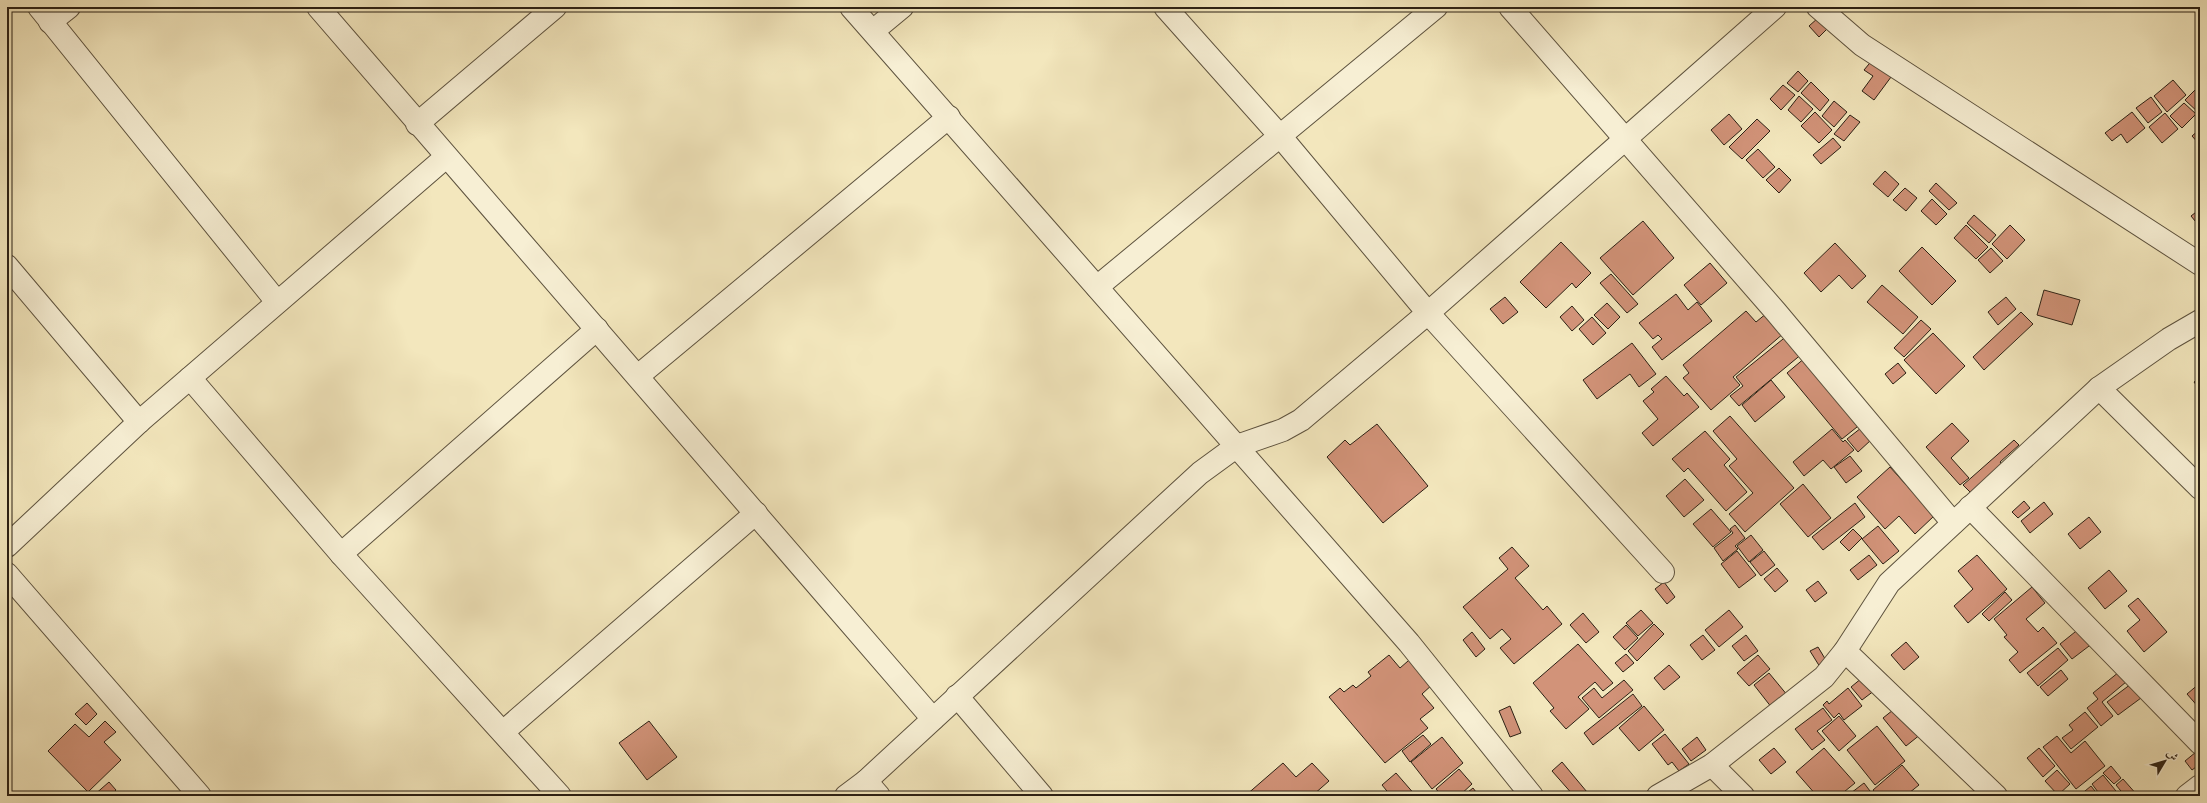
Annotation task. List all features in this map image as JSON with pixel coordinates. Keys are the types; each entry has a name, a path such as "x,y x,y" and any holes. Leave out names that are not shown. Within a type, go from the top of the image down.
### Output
{"street":[{"path":"69,7 45,14 277,302"},
{"path":"318,7 417,124 638,376 933,719"},
{"path":"417,124 555,7"},
{"path":"851,7 1409,643 1532,796"},
{"path":"873,31 902,7"},
{"path":"1165,7 1281,137 1428,313 1663,572"},
{"path":"1098,287 1281,137 1436,7"},
{"path":"1510,7 1624,140 1776,312 1953,523"},
{"path":"846,796 873,788 933,719 1200,473 1237,446 1283,430 1301,420 1428,313 1775,7"},
{"path":"1818,7 1862,45 2200,264"},
{"path":"638,376 949,117"},
{"path":"7,546 139,422 446,157"},
{"path":"7,266 139,422"},
{"path":"1658,796 1712,765 1824,677 1845,651 1889,583 2099,388 2168,339 2200,321"},
{"path":"341,554 597,329"},
{"path":"190,378 341,554 560,796"},
{"path":"2099,388 2200,488"},
{"path":"1970,507 2200,743"},
{"path":"503,732 756,513"},
{"path":"7,574 200,796"},
{"path":"1845,651 1996,796"},
{"path":"958,696 1042,796"},
{"path":"1712,765 1742,796"},
{"path":"2187,796 2200,786"}],"building":[{"path":"1818,18 1828,28 1819,37 1809,26"},
{"path":"1874,58 1894,73 1874,100 1862,91 1873,76 1864,70"},
{"path":"1798,71 1808,81 1798,92 1787,83"},
{"path":"2173,80 2186,95 2167,112 2154,96"},
{"path":"1811,82 1829,100 1820,111 1801,93"},
{"path":"1783,85 1795,95 1781,110 1770,99"},
{"path":"2198,87 2200,89 2200,114 2185,100"},
{"path":"1799,96 1813,109 1801,122 1788,110"},
{"path":"2151,97 2162,112 2148,123 2136,108"},
{"path":"1834,101 1847,112 1834,127 1822,116"},
{"path":"2184,103 2196,114 2182,128 2170,116"},
{"path":"1815,112 1832,130 1819,143 1801,126"},
{"path":"2132,112 2145,128 2127,143 2121,134 2112,141 2105,133"},
{"path":"2165,113 2178,129 2162,143 2149,127"},
{"path":"1729,114 1742,129 1724,145 1711,130"},
{"path":"1850,115 1860,122 1844,141 1834,134"},
{"path":"1757,119 1770,131 1742,159 1729,147"},
{"path":"2200,129 2200,145 2192,136"},
{"path":"1833,138 1841,147 1821,164 1813,155"},
{"path":"1758,149 1775,167 1763,178 1746,160"},
{"path":"1779,168 1791,180 1779,193 1766,180"},
{"path":"1885,171 1899,184 1888,197 1873,184"},
{"path":"1936,183 1957,203 1949,210 1929,191"},
{"path":"1905,188 1917,198 1906,211 1893,200"},
{"path":"1932,199 1947,214 1936,225 1921,211"},
{"path":"2200,209 2200,227 2191,216"},
{"path":"1974,215 1996,235 1989,243 1967,223"},
{"path":"1643,221 1674,258 1633,295 1600,258"},
{"path":"1966,225 1988,247 1976,259 1954,238"},
{"path":"2010,225 2025,240 2007,259 1992,244"},
{"path":"1561,242 1591,273 1576,288 1572,283 1546,308 1520,282"},
{"path":"1835,243 1866,276 1852,289 1839,275 1821,292 1804,273"},
{"path":"1922,247 1956,281 1932,305 1899,271"},
{"path":"1991,248 2003,261 1990,273 1978,260"},
{"path":"1710,263 1727,283 1701,305 1684,285"},
{"path":"1611,274 1638,304 1627,313 1600,283"},
{"path":"1882,285 1918,317 1903,334 1867,302"},
{"path":"2044,290 2080,300 2072,325 2037,315"},
{"path":"1676,294 1688,310 1697,302 1712,321 1662,360 1652,347 1662,339 1658,335 1653,339 1639,323"},
{"path":"1505,297 1518,312 1503,324 1490,309"},
{"path":"2006,297 2016,309 1998,325 1988,312"},
{"path":"1607,303 1620,317 1608,329 1594,315"},
{"path":"1572,306 1584,320 1572,331 1560,317"},
{"path":"1746,311 1756,322 1767,313 1784,333 1733,377 1740,385 1711,410 1683,378 1689,373 1683,365"},
{"path":"2021,312 2033,324 1984,370 1973,357"},
{"path":"1592,317 1606,333 1593,345 1579,329"},
{"path":"1921,320 1931,329 1904,357 1894,348"},
{"path":"1933,333 1965,366 1936,394 1904,360"},
{"path":"1788,335 1803,353 1739,406 1730,396 1743,386 1736,377"},
{"path":"1632,343 1656,374 1639,387 1630,374 1597,399 1583,380"},
{"path":"1806,357 1862,423 1842,439 1787,373"},
{"path":"1898,363 1906,373 1893,384 1885,374"},
{"path":"1666,376 1684,396 1687,393 1699,407 1653,446 1642,433 1658,419 1643,401 1654,392 1651,389"},
{"path":"2200,378 2200,390 2194,382"},
{"path":"1771,380 1785,397 1755,422 1742,405"},
{"path":"1730,416 1794,488 1745,532 1729,514 1753,493 1729,466 1737,459 1713,431"},
{"path":"1952,423 1969,441 1951,458 1969,478 1960,485 1926,447"},
{"path":"1377,424 1428,486 1383,523 1327,457 1345,440 1350,445"},
{"path":"1861,428 1871,440 1858,452 1847,439"},
{"path":"1832,429 1843,442 1845,440 1854,450 1831,469 1823,460 1804,476 1793,462"},
{"path":"1705,431 1730,459 1724,465 1747,492 1726,511 1688,468 1684,472 1672,459"},
{"path":"2014,440 2019,445 2000,462 2006,469 1973,495 1963,485"},
{"path":"1850,456 1862,471 1846,483 1834,467"},
{"path":"1890,467 1934,516 1915,534 1899,516 1885,529 1857,497"},
{"path":"1685,479 1704,500 1684,517 1666,496"},
{"path":"1803,484 1831,518 1808,537 1780,504"},
{"path":"2024,501 2030,508 2018,518 2012,512"},
{"path":"2044,502 2053,514 2030,533 2021,521"},
{"path":"1855,503 1865,517 1823,550 1812,537"},
{"path":"1711,509 1731,532 1713,547 1693,524"},
{"path":"2089,517 2101,532 2080,549 2068,534"},
{"path":"1735,525 1745,538 1735,546 1738,549 1723,561 1714,548 1733,533 1730,529"},
{"path":"1878,526 1899,551 1883,564 1862,539"},
{"path":"1853,529 1862,538 1849,551 1840,542"},
{"path":"1751,535 1763,550 1749,562 1737,546"},
{"path":"1512,547 1529,566 1515,578 1543,610 1547,606 1562,624 1514,664 1500,648 1511,639 1502,629 1490,639 1463,607 1508,569 1499,558"},
{"path":"1737,551 1756,575 1739,588 1721,564"},
{"path":"1764,551 1775,565 1761,576 1750,562"},
{"path":"1869,555 1877,565 1858,580 1850,570"},
{"path":"1977,555 2007,589 1968,623 1954,606 1973,589 1958,571"},
{"path":"1777,568 1788,581 1775,592 1764,579"},
{"path":"2109,570 2127,591 2105,609 2088,588"},
{"path":"1818,581 1827,593 1815,602 1806,590"},
{"path":"1664,582 1675,597 1667,604 1655,589"},
{"path":"2032,587 2045,603 2026,619 2038,632 2043,627 2057,643 2020,673 2009,660 2018,652 2004,637 2007,635 1994,619"},
{"path":"2005,592 2012,600 1989,621 1982,614"},
{"path":"2138,598 2167,632 2144,652 2127,631 2140,620 2128,606"},
{"path":"1641,610 1653,623 1638,636 1626,623"},
{"path":"1729,610 1743,627 1719,647 1705,630"},
{"path":"1583,613 1599,632 1586,643 1570,625"},
{"path":"1654,624 1664,634 1637,661 1628,651"},
{"path":"1626,625 1638,638 1625,650 1613,637"},
{"path":"2080,628 2093,643 2072,659 2060,644"},
{"path":"1472,632 1485,649 1476,657 1463,640"},
{"path":"1703,635 1715,650 1702,660 1690,645"},
{"path":"1746,635 1758,651 1744,661 1732,646"},
{"path":"1906,642 1919,657 1904,670 1891,655"},
{"path":"1578,644 1613,683 1603,691 1595,682 1578,697 1589,709 1566,729 1550,711 1554,708 1533,683"},
{"path":"1818,647 1827,662 1820,667 1810,651"},
{"path":"2058,648 2068,660 2038,686 2027,673"},
{"path":"1416,654 1433,684 1422,694 1434,708 1420,719 1428,728 1385,763 1329,697 1340,688 1344,692 1353,685 1356,688 1371,676 1368,672 1389,655 1400,668"},
{"path":"1626,654 1634,663 1623,672 1615,663"},
{"path":"1758,655 1770,669 1749,686 1737,673"},
{"path":"1669,665 1680,677 1664,690 1654,678"},
{"path":"2061,670 2068,679 2048,696 2040,687"},
{"path":"2119,672 2126,682 2102,702 2113,716 2101,726 2087,708 2098,699 2093,693"},
{"path":"1769,673 1788,696 1772,708 1754,685"},
{"path":"1868,673 1879,687 1862,700 1851,687"},
{"path":"1624,680 1633,690 1599,718 1582,698 1594,688 1602,698"},
{"path":"2200,683 2200,709 2187,694"},
{"path":"2131,684 2141,698 2118,715 2107,702"},
{"path":"1848,688 1862,706 1844,720 1839,713 1834,718 1823,705 1827,701 1829,704"},
{"path":"1633,694 1642,706 1593,745 1584,733"},
{"path":"87,703 97,714 86,725 75,714"},
{"path":"1510,706 1521,733 1510,737 1499,711"},
{"path":"1644,706 1664,730 1639,751 1619,728"},
{"path":"1898,706 1921,734 1906,746 1883,718"},
{"path":"1823,708 1832,720 1817,731 1825,740 1812,750 1795,729"},
{"path":"2085,712 2098,727 2071,749 2062,738 2073,730 2069,725"},
{"path":"1839,716 1856,736 1839,751 1822,731"},
{"path":"105,721 116,732 104,742 121,760 88,792 48,751 75,724 89,737"},
{"path":"649,721 677,757 647,780 619,743"},
{"path":"1877,726 1905,761 1875,785 1847,750"},
{"path":"1665,734 1689,764 1679,771 1672,762 1668,765 1652,744"},
{"path":"1423,735 1431,744 1410,762 1402,751"},
{"path":"2057,736 2071,753 2085,741 2105,766 2076,789 2043,747"},
{"path":"1442,737 1463,763 1432,789 1411,762"},
{"path":"1697,737 1706,750 1691,761 1682,749"},
{"path":"1774,748 1786,762 1771,774 1759,760"},
{"path":"1824,748 1855,783 1839,796 1817,796 1796,772"},
{"path":"2039,748 2055,766 2043,777 2027,758"},
{"path":"2196,752 2200,757 2200,764 2192,770 2185,761"},
{"path":"1562,762 1587,792 1583,796 1574,796 1552,771"},
{"path":"1283,763 1296,777 1312,763 1329,781 1313,795 1315,796 1245,796"},
{"path":"1902,765 1919,785 1909,793 1912,796 1878,796 1873,790"},
{"path":"2111,766 2121,778 2114,784 2103,773"},
{"path":"1459,769 1472,784 1459,796 1442,796 1436,789"},
{"path":"2057,770 2070,784 2058,795 2045,781"},
{"path":"1396,773 1416,796 1391,796 1382,785"},
{"path":"2103,775 2120,796 2101,796 2092,784"},
{"path":"2123,779 2138,796 2125,796 2116,785"},
{"path":"109,782 116,790 110,796 93,796"},
{"path":"1864,783 1870,791 1863,796 1847,796"},
{"path":"2091,786 2099,796 2079,796"},
{"path":"1473,788 1479,796 1463,796"}]}
